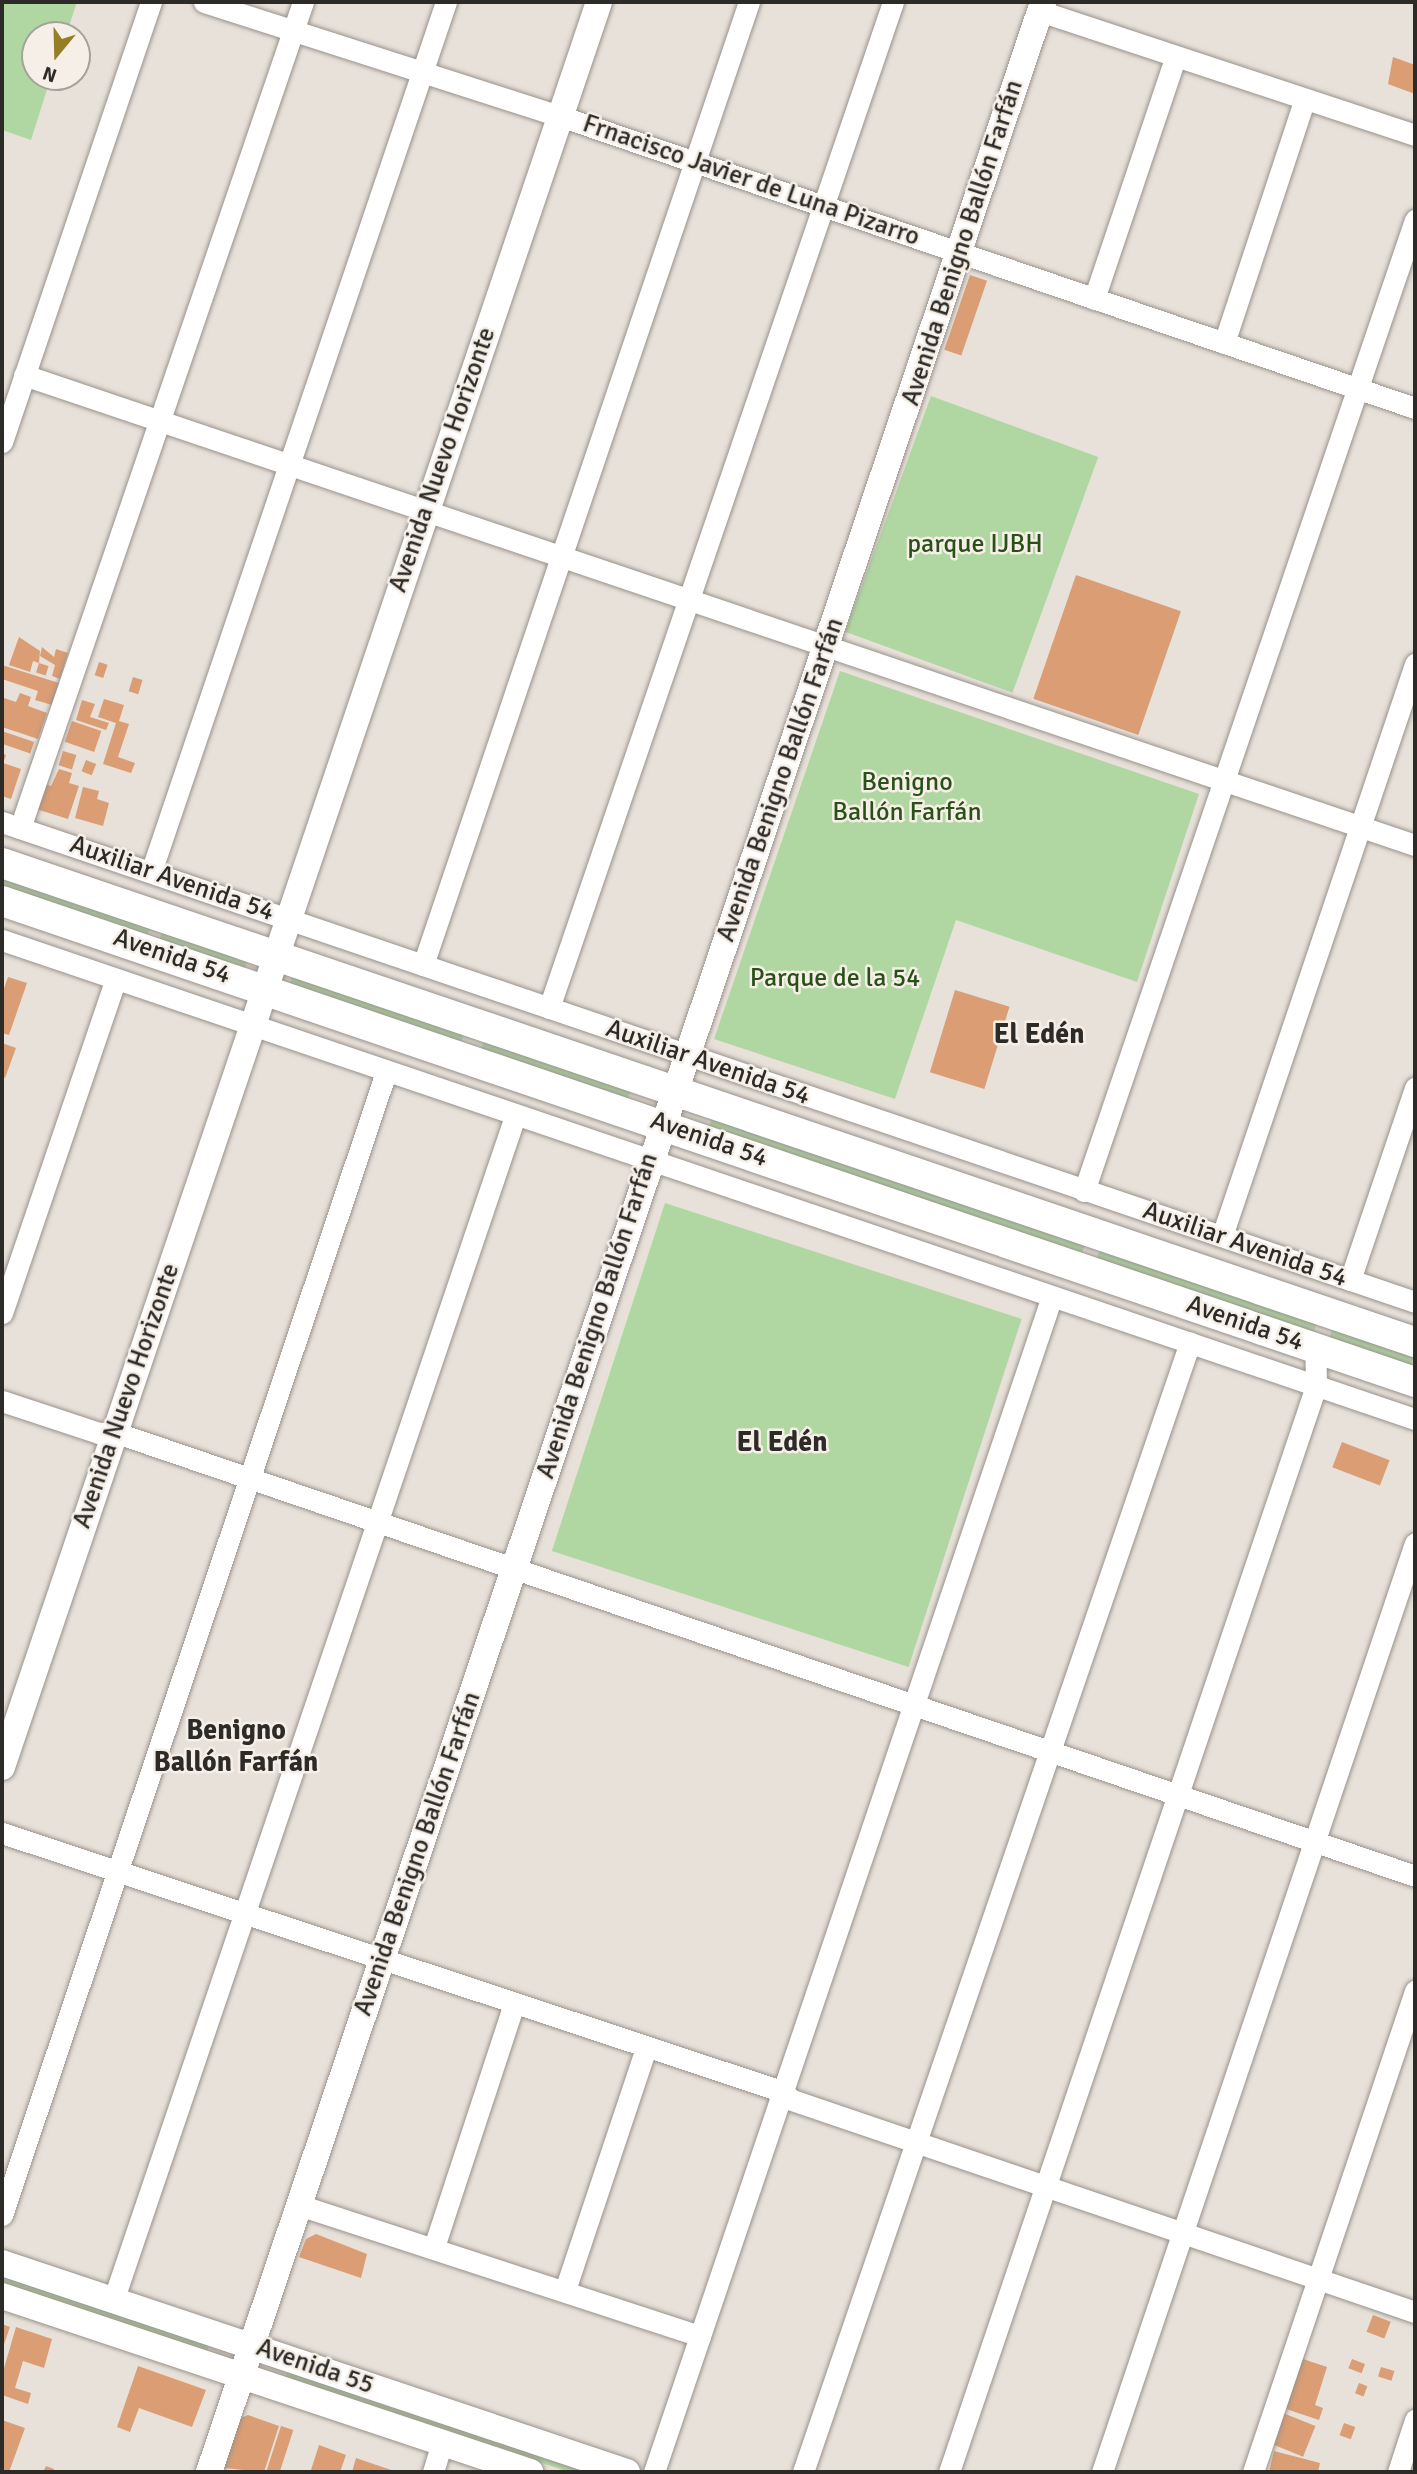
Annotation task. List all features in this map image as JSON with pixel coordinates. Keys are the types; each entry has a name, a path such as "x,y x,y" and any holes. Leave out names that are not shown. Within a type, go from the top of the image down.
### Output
{"main road":[{"name":"Avenida 54","path":"2,863 1415,1342"},
{"name":"Avenida 54","path":"2,901 1415,1382"}],"street":[{"path":"2,442 150,2"},
{"name":"Frnacisco Javier de Luna Pizarro","path":"204,2 695,161 1415,408"},
{"path":"11,825 162,419 303,2"},
{"path":"151,872 446,2"},
{"name":"Avenida Nuevo Horizonte","path":"2,1767 274,955 599,2"},
{"path":"423,965 749,2"},
{"path":"549,1008 893,2"},
{"path":"1042,7 1175,58 1415,135"},
{"name":"Avenida Benigno Ballón Farfán","path":"209,2472 515,1569 661,1124 828,647 1042,7"},
{"path":"1094,299 1175,58"},
{"path":"1224,342 1304,101"},
{"path":"1084,1191 1415,220"},
{"path":"24,375 162,419 1415,845"},
{"path":"1222,1236 1415,664"},
{"name":"Auxiliar Avenida 54","path":"11,825 1415,1302"},
{"path":"2,940 649,1163 1415,1419"},
{"path":"2,1313 116,979"},
{"path":"2,2215 386,1072"},
{"path":"1350,1280 1415,1088"},
{"path":"113,2301 515,1116"},
{"path":"654,2472 1051,1299"},
{"path":"803,2472 1190,1342"},
{"path":"949,2472 1316,1386 1315,1347"},
{"path":"2,1401 99,1433 114,1432 1048,1754 1415,1876"},
{"path":"1102,2472 1415,1543"},
{"path":"2,1833 781,2091 792,2100 1415,2312"},
{"path":"1253,2472 1315,2280 1415,1991"},
{"path":"434,2247 514,2003"},
{"path":"565,2291 646,2048"},
{"path":"299,2205 700,2336"},
{"name":"Avenida 55","path":"2,2263 627,2472"},
{"name":"Avenida 55","path":"2,2296 530,2472"},
{"path":"1398,2472 1415,2420"},
{"path":"433,2472 442,2443"}],"green space":[{"path":"2,2 77,2 71,21 21,21 21,91 47,91 31,140 2,130"},
{"name":"parque IJBH","path":"931,396 1098,457 1012,693 845,632"},
{"name":"Benigno Ballón Farfán","path":"840,671 1199,794 1137,982 956,920 895,1099 714,1039"},
{"path":"2,876 150,927 146,941 2,892"},
{"path":"163,929 248,958 243,972 158,943"},
{"path":"293,974 465,1030 461,1044 288,988"},
{"path":"485,1037 632,1085 628,1099 480,1051"},
{"path":"713,1115 1086,1243 1081,1257 708,1128"},
{"path":"665,1203 1022,1319 909,1667 552,1551"},
{"path":"1100,1249 1317,1324 1312,1338 1095,1263"},
{"path":"1333,1327 1415,1354 1410,1369 1328,1342"},
{"path":"2,2273 209,2344 205,2356 2,2286"},
{"path":"288,2370 595,2470 594,2472 570,2472 285,2380"}],"building":[{"path":"1393,57 1415,65 1415,94 1388,84"},
{"path":"970,275 987,281 961,356 944,350"},
{"path":"1076,575 1181,611 1138,735 1033,699"},
{"path":"19,637 40,651 39,663 33,661 30,672 9,665"},
{"path":"42,647 54,657 56,649 68,653 60,679 52,676 55,665 40,656"},
{"path":"99,662 108,665 103,678 95,675"},
{"path":"39,663 49,666 46,675 36,673"},
{"path":"2,665 59,683 52,705 35,700 38,691 2,679"},
{"path":"133,677 143,680 138,694 129,691"},
{"path":"20,693 31,697 28,706 47,713 38,739 2,727 4,698 16,702"},
{"path":"104,699 124,705 119,721 129,724 118,757 135,763 131,773 103,764 116,723 98,717"},
{"path":"82,700 95,704 90,717 109,723 106,730 76,720"},
{"path":"72,721 101,731 94,752 65,742"},
{"path":"2,731 34,742 30,753 2,744"},
{"path":"63,751 76,755 72,769 59,765"},
{"path":"2,753 6,755 3,763 21,769 11,799 2,796"},
{"path":"86,760 96,764 92,775 82,771"},
{"path":"59,769 72,773 69,783 79,786 68,819 36,809 43,783 51,786"},
{"path":"83,787 99,791 97,799 109,803 103,826 75,818"},
{"path":"8,977 27,983 9,1035 2,1033 2,994"},
{"path":"955,990 1010,1007 984,1089 930,1072"},
{"path":"2,1043 16,1048 5,1078 2,1076"},
{"path":"1342,1442 1390,1460 1380,1485 1332,1467"},
{"path":"316,2234 367,2254 361,2278 299,2257 306,2239"},
{"path":"1373,2315 1391,2322 1384,2339 1367,2332"},
{"path":"2,2324 10,2327 2,2350"},
{"path":"16,2327 52,2339 44,2368 23,2361 15,2388 31,2393 28,2404 2,2395 2,2375"},
{"path":"1300,2358 1327,2367 1315,2405 1323,2408 1319,2420 1283,2408"},
{"path":"1352,2359 1365,2364 1361,2373 1348,2368"},
{"path":"138,2366 206,2390 192,2427 139,2408 130,2432 117,2427"},
{"path":"1381,2367 1394,2371 1391,2381 1378,2377"},
{"path":"1359,2383 1367,2386 1363,2396 1355,2393"},
{"path":"1283,2413 1315,2426 1303,2457 1271,2444"},
{"path":"248,2415 279,2426 264,2472 224,2468 241,2418"},
{"path":"2,2420 25,2428 9,2472 2,2472"},
{"path":"1344,2423 1355,2427 1351,2439 1340,2435"},
{"path":"281,2426 293,2430 280,2472 266,2472"},
{"path":"319,2445 346,2455 340,2472 311,2470"},
{"path":"1274,2451 1320,2463 1318,2472 1269,2472"},
{"path":"356,2458 397,2472 352,2472"},
{"path":"46,2466 54,2469 53,2472 43,2472"}],"district":[{"name":"El Edén","path":"1039,1034"},
{"name":"El Edén","path":"782,1442"},
{"name":"Benigno Ballón Farfán","path":"236,1746"}],"park label":[{"name":"Parque de la 54","path":"835,979"}]}
